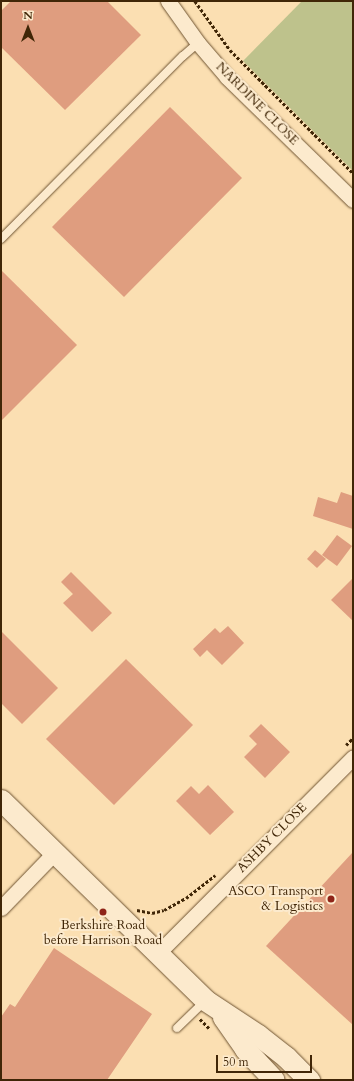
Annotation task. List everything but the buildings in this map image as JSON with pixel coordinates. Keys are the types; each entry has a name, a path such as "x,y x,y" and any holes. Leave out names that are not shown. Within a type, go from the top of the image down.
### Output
{"main road":[{"path":"1,800 210,1003 286,1057 309,1080"},
{"path":"210,1003 245,1049 274,1080"}],"street":[{"name":"NARDINE CLOSE","path":"168,1 198,43 227,77 353,200"},
{"name":"ASHBY CLOSE","path":"158,953 348,753"},
{"path":"1,908 55,852"}],"lane":[{"path":"1,239 177,62 198,43"},
{"path":"177,1028 210,1003"}],"path":[{"path":"195,1 230,50 353,173"},
{"path":"348,753 353,738"},
{"path":"131,907 152,913 164,910 186,898 221,870"}],"green space":[{"path":"302,1 353,1 353,171 243,61"}],"place":[{"name":"ASCO Transport & Logistics","path":"331,899"},
{"name":"Berkshire Road before Harrison Road","path":"103,912"}]}
